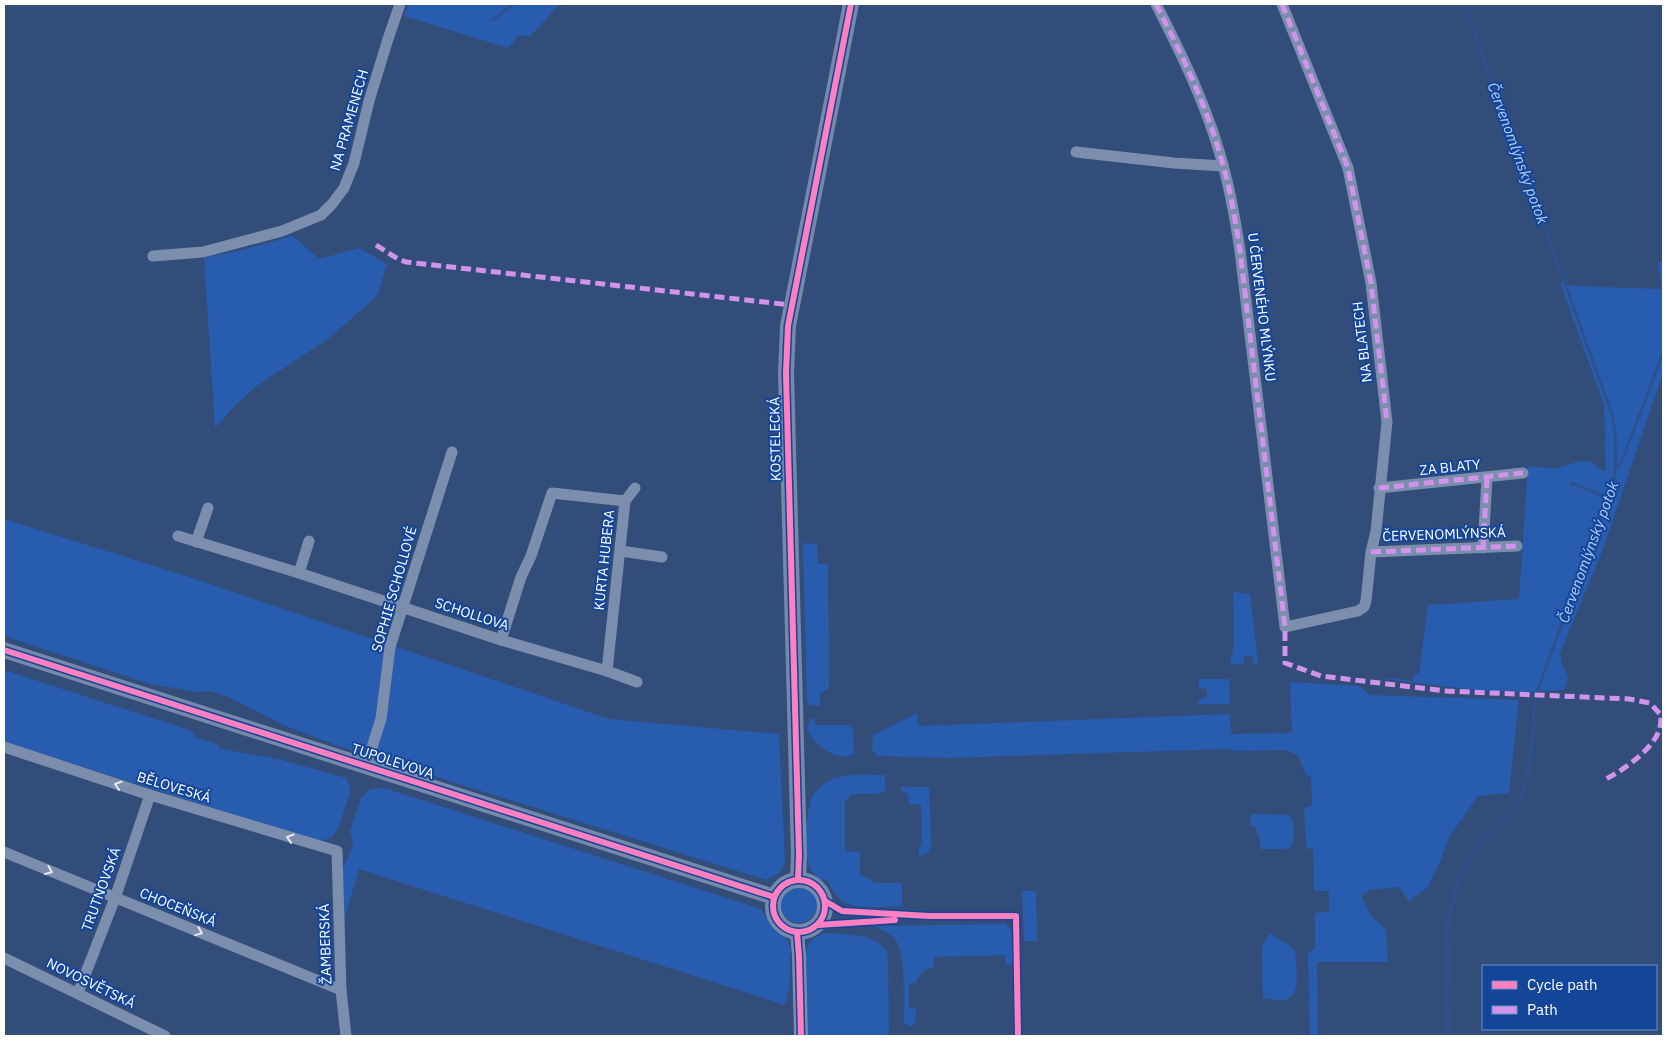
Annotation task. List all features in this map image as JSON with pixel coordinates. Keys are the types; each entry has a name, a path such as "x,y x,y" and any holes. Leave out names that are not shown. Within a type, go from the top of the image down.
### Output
{"main road":[{"name":"KOSTELECKÁ","path":"798,879 799,855 786,382 788,326 852,4"},
{"name":"TUPOLEVOVA","path":"4,650 774,897"},
{"path":"798,879 807,880 818,887 824,896 826,908 818,925 805,932 788,930 781,925 775,918 773,908 774,897 782,885 798,879"}],"street":[{"name":"NA PRAMENECH","path":"153,256 203,252 282,231 321,214 332,204 344,188 354,163 369,101 400,4"},
{"name":"U ČERVENÉHO MLÝNKU","path":"1156,4 1200,100 1219,150 1233,205 1285,627"},
{"name":"NA BLATECH","path":"1282,4 1348,168 1370,283 1387,422 1376,531 1371,552 1364,607 1358,611 1285,627"},
{"path":"1076,152 1165,162 1223,166"},
{"name":"SOPHIE SCHOLLOVÉ","path":"366,766 381,719 390,647 401,607 452,452"},
{"name":"ZA BLATY","path":"1379,488 1524,473"},
{"path":"1483,548 1487,478"},
{"path":"625,501 635,488"},
{"name":"KURTA HUBERA","path":"502,640 521,577 531,556 552,492 625,501 607,671"},
{"path":"196,542 208,508"},
{"name":"SCHOLLOVA","path":"178,536 637,682"},
{"path":"299,573 309,541"},
{"name":"ČERVENOMLÝNSKÁ","path":"1371,552 1517,546"},
{"path":"621,551 662,557"},
{"name":"BĚLOVESKÁ","path":"4,747 150,795 337,851"},
{"name":"TRUTNOVSKÁ","path":"78,993 115,898 150,795"},
{"name":"ŽAMBERSKÁ","path":"337,851 341,990 346,1036"},
{"name":"CHOCEŇSKÁ","path":"4,852 341,990"},
{"path":"797,932 801,1036"},
{"name":"NOVOSVĚTSKÁ","path":"4,958 165,1036"}],"shaded area":[{"path":"409,4 560,4 530,36 519,35 508,48 404,16"},
{"path":"293,236 319,259 359,248 387,264 377,296 328,339 255,387 215,428 204,258"},
{"path":"1658,262 1663,262 1663,373 1603,549 1560,653 1562,665 1568,677 1564,690 1529,692 1476,690 1383,679 1413,681 1414,674 1419,674 1428,605 1519,599 1528,466 1555,469 1580,461 1592,462 1602,471 1606,470 1604,405 1560,282 1573,286 1662,289"},
{"path":"4,519 186,576 609,719 779,734 785,863 779,873 766,880 341,747 286,726 226,696 210,691 198,692 151,684 4,636"},
{"path":"803,543 817,544 818,564 828,564 829,688 820,694 820,706 810,705 807,700"},
{"path":"1233,592 1250,594 1258,664 1253,664 1253,657 1244,656 1244,664 1230,664 1234,645"},
{"path":"4,670 195,732 193,736 219,745 218,748 282,760 346,778 351,789 337,829 331,838 315,840 4,742"},
{"path":"1200,679 1229,679 1230,704 1198,704 1199,699 1207,698 1207,689 1199,688"},
{"path":"1290,682 1360,686 1369,695 1519,700 1509,793 1478,796 1449,837 1440,862 1427,888 1409,901 1399,887 1370,890 1361,895 1371,916 1386,930 1388,962 1317,962 1318,1036 1310,1036 1308,954 1315,949 1315,913 1329,912 1329,891 1314,891 1313,849 1308,849 1306,846 1304,811 1306,807 1312,806 1311,777 1306,775 1298,756 1287,750 1234,751 1229,749 949,758 878,756 872,750 873,735 917,713 919,726 1230,714 1231,734 1292,733"},
{"path":"815,718 815,725 851,725 854,754 840,756 833,754 815,741 807,729 811,719"},
{"path":"851,775 885,775 885,791 876,794 852,794 845,801 845,851 860,852 860,874 876,883 902,883 902,906 869,907 852,905 840,899 826,879 821,880 814,874 808,863 806,844 810,804 816,792 832,779"},
{"path":"901,787 929,787 931,846 928,852 923,855 919,856 919,846 922,846 921,805 909,804 908,794 901,790"},
{"path":"376,788 387,789 761,909 775,930 787,939 792,951 790,952 790,983 785,1005 359,869 344,920 343,867 353,844 350,831 361,798 369,790"},
{"path":"1251,814 1290,815 1294,831 1290,848 1260,849 1260,841 1255,826 1250,826"},
{"path":"799,887 806,888 812,892 816,898 816,912 812,918 806,922 799,923 792,922 786,918 782,912 781,905 782,898 786,892 792,888"},
{"path":"1022,891 1036,891 1037,941 1024,941"},
{"path":"1005,924 1013,934 1013,960 1010,964 1006,965 1006,955 934,957 934,967 923,972 916,983 909,983 909,1008 916,1009 913,1026 908,1026 904,1022 903,967 899,946 893,937 875,926"},
{"path":"824,933 862,936 879,943 885,949 888,957 889,1036 808,1036 806,953 809,943"},
{"path":"1270,933 1293,948 1295,953 1296,985 1295,991 1288,999 1263,999 1262,947"}],"waterway":[{"path":"493,20 513,4"},
{"name":"Červenomlýnský potok","path":"1448,1036 1447,925 1458,880 1478,846 1520,801 1530,763 1536,694 1612,489 1616,451 1612,414 1464,4"},
{"path":"1617,468 1622,461 1663,353"},
{"path":"1571,483 1609,498"}],"marked path":[{"path":"1156,4 1199,94 1223,163 1231,200 1240,251 1285,627 1285,663 1321,676 1446,691 1629,699 1650,703 1661,715 1657,735 1638,757 1606,779"},
{"path":"1282,4 1348,168 1371,283 1387,422"},
{"path":"376,245 406,262 791,305"},
{"path":"1379,488 1523,473"},
{"path":"1483,548 1487,478"},
{"path":"1371,552 1517,546"}],"cycle path":[{"path":"798,879 799,855 786,373 788,326 851,4"},
{"path":"4,650 774,897"},
{"path":"794,880 804,880 818,887 825,901 825,906 825,911 818,925 804,932 794,932 784,928 777,921 773,911 773,901 777,891 784,884 794,880"},
{"path":"825,901 842,911 929,916 1016,916 1018,1036"},
{"path":"818,925 895,920"},
{"path":"797,932 801,1036"}]}
